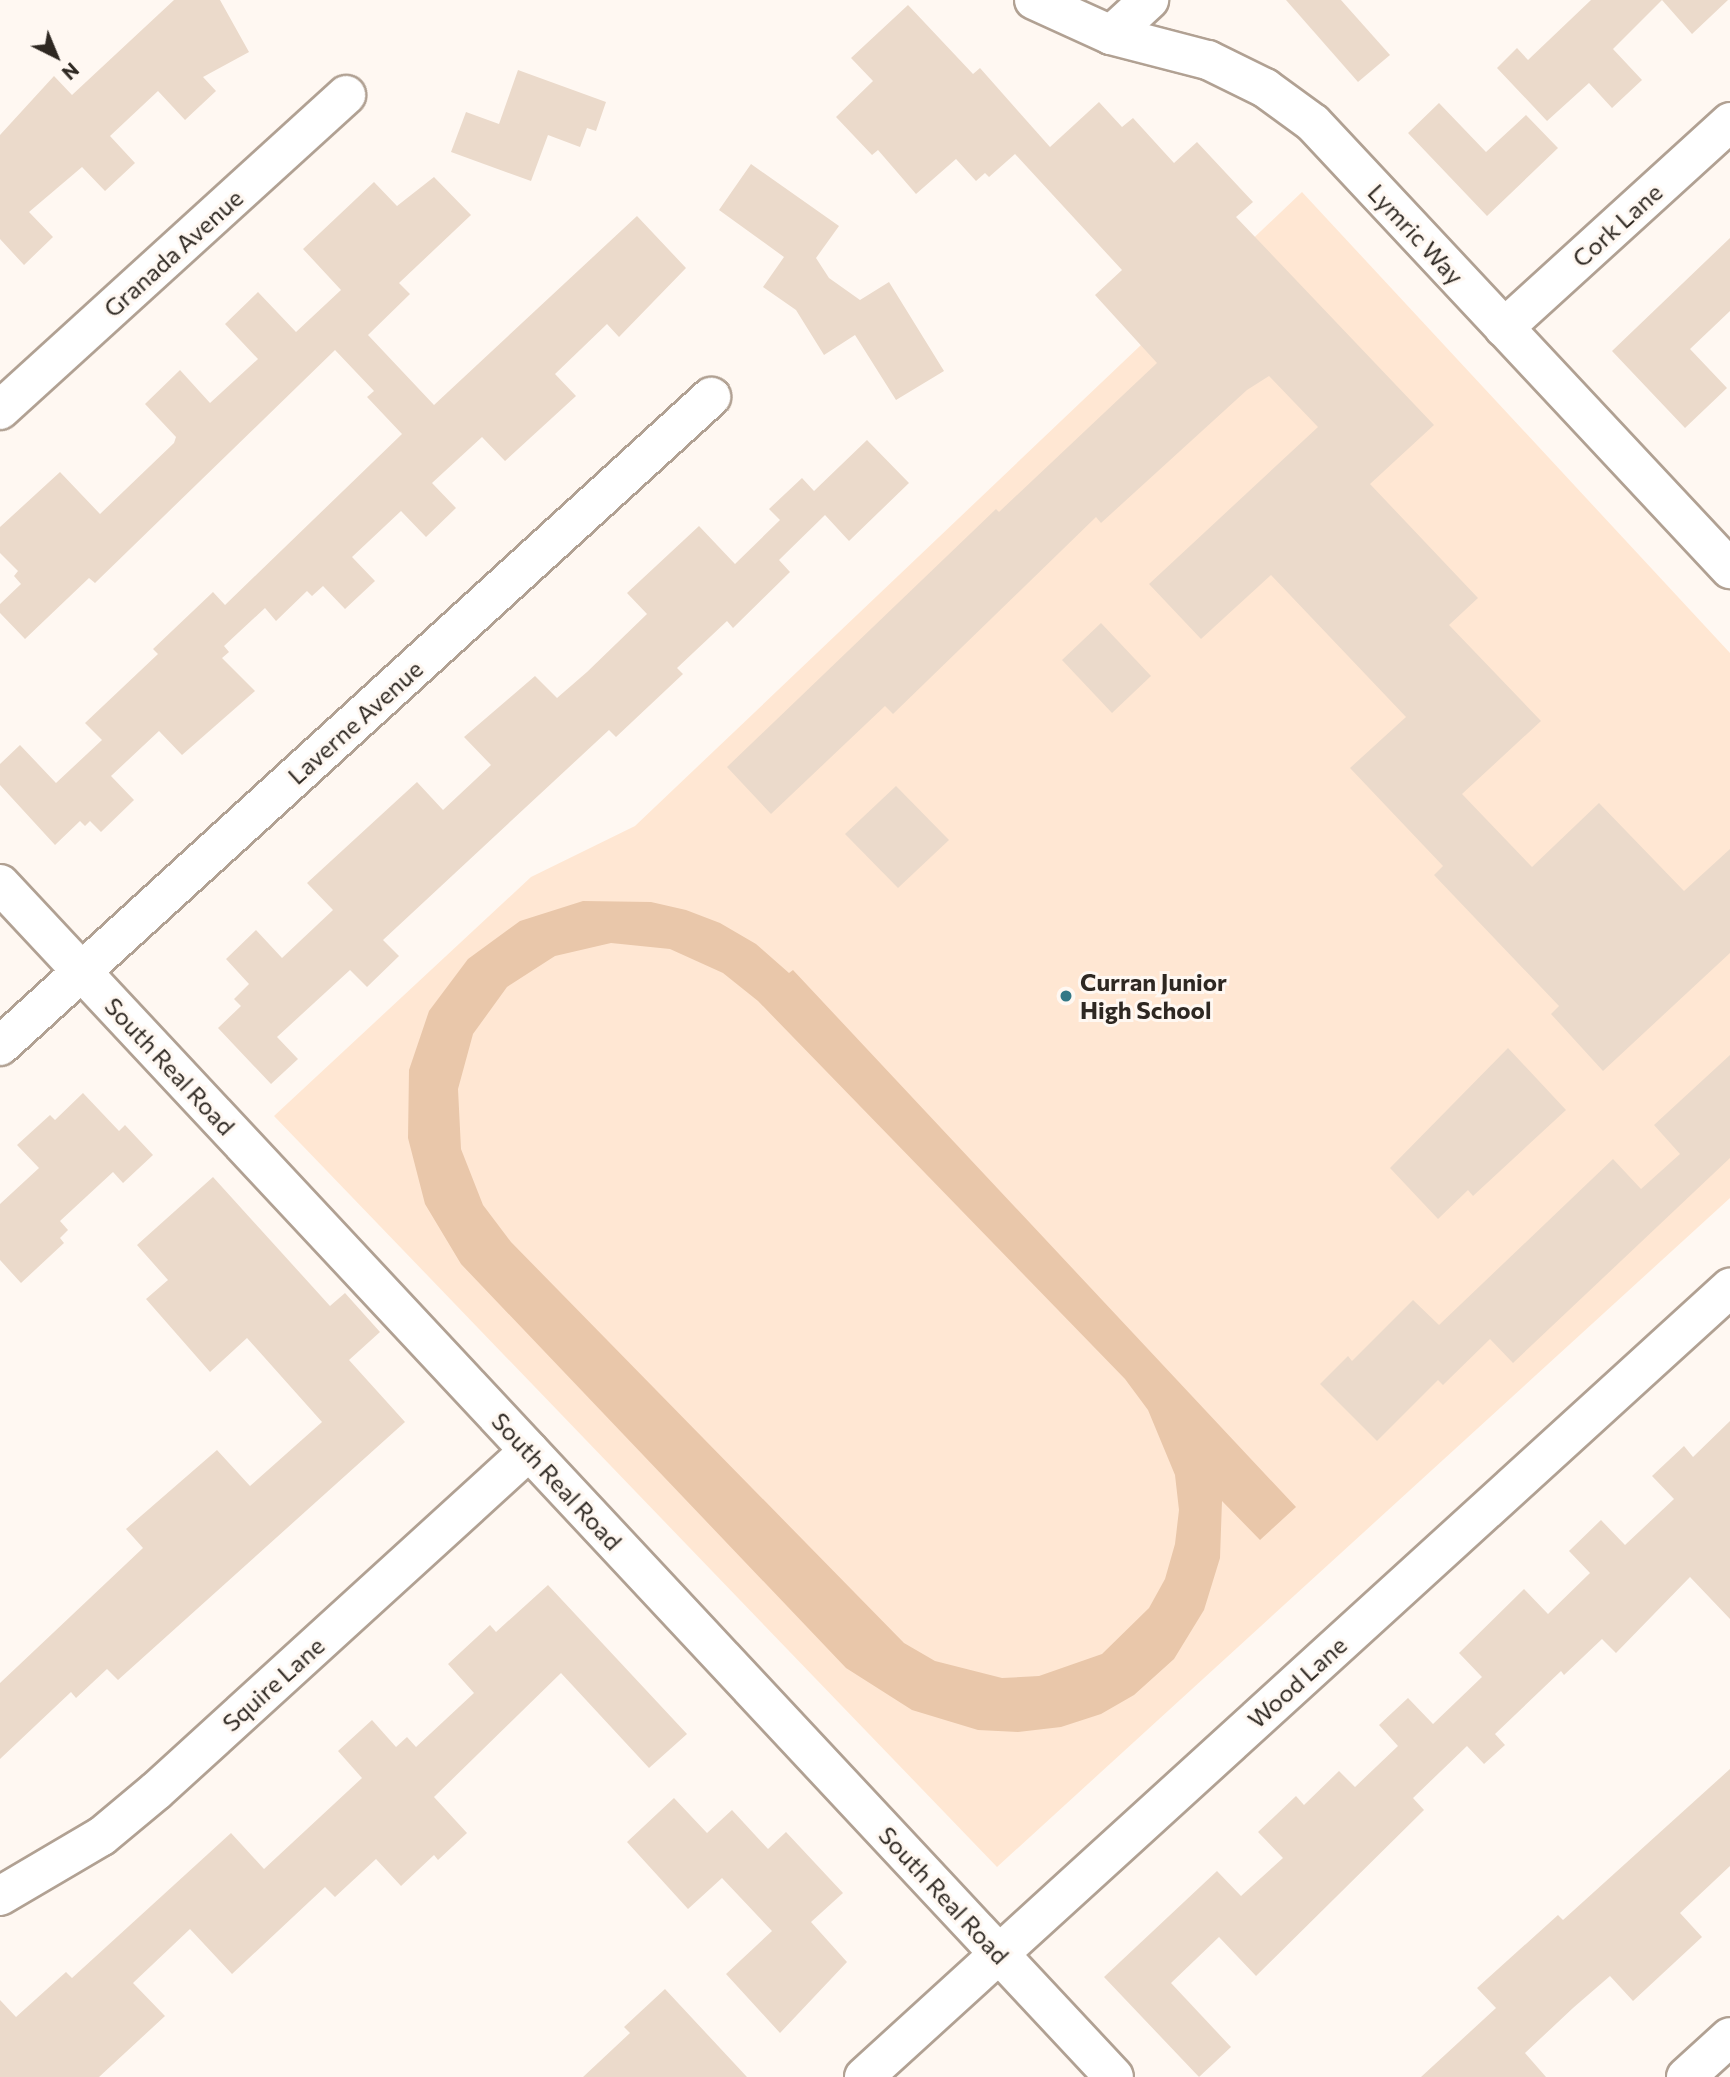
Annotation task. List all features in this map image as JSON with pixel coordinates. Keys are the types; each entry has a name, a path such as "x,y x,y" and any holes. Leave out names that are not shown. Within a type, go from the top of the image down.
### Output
{"street":[{"name":"Lymric Way","path":"1034,0 1111,34 1208,60 1265,88 1313,123 1730,569"},
{"path":"1111,34 1149,0"},
{"name":"Granada Avenue","path":"0,410 346,95"},
{"name":"Cork Lane","path":"1504,328 1730,122"},
{"name":"Laverne Avenue","path":"0,1046 711,397"},
{"name":"South Real Road","path":"0,884 1114,2077"},
{"name":"Wood Lane","path":"864,2077 1730,1288"},
{"name":"Squire Lane","path":"0,1896 102,1836 156,1791 529,1451"},
{"path":"1686,2077 1730,2037"}],"shaded area":[{"name":"Curran Junior High School","path":"1302,192 1730,653 1730,1198 997,1867 274,1116 531,877 635,826"},
{"path":"583,901 651,902 686,910 720,923 756,944 789,973 793,970 1296,1507 1260,1540 1222,1501 1220,1558 1204,1610 1174,1659 1134,1695 1101,1714 1061,1727 1018,1732 978,1730 912,1710 846,1668 461,1264 425,1204 408,1138 409,1070 429,1011 468,959 520,921","holes":["611,943 670,949 723,973 758,1001 1125,1379 1148,1410 1175,1475 1179,1510 1175,1544 1165,1579 1149,1608 1102,1654 1039,1676 1002,1678 935,1661 904,1643 511,1242 483,1205 461,1149 458,1089 473,1034 507,987 555,956"]}],"building":[{"path":"174,0 220,0 249,52 203,77 216,91 185,120 158,91 110,136 135,163 105,191 82,167 29,212 53,237 24,265 0,239 0,135 54,76 72,95"},
{"path":"1286,0 1341,0 1390,55 1358,82"},
{"path":"1591,0 1662,0 1613,49 1642,80 1612,108 1589,83 1547,121 1497,68 1517,48 1528,60"},
{"path":"1662,0 1728,0 1692,34"},
{"path":"908,5 973,74 980,68 1050,147 1099,102 1122,127 1133,118 1174,163 1197,142 1253,202 1236,217 1434,425 1370,484 1478,598 1449,625 1541,721 1462,794 1532,867 1599,803 1684,891 1730,849 1730,953 1603,1071 1551,1014 1559,1006 1434,875 1443,866 1350,768 1406,717 1271,575 1201,639 1149,584 1318,427 1269,376 1247,390 1101,523 1096,517 893,714 885,706 771,814 727,767 996,509 999,512 1157,363 1095,295 1122,270 1015,154 989,177 985,173 976,181 956,159 916,194 878,150 872,155 836,117 873,81 851,58"},
{"path":"518,70 606,102 596,131 587,128 580,147 548,135 531,181 451,152 466,112 499,124"},
{"path":"1439,103 1486,152 1526,115 1558,148 1487,216 1408,133"},
{"path":"751,164 839,226 816,258 829,278 860,300 889,282 944,371 896,400 855,335 824,355 796,310 763,287 784,257 719,210"},
{"path":"434,177 471,215 399,283 410,294 368,335 434,405 637,216 686,268 619,337 607,324 555,374 576,396 505,461 482,437 432,483 456,508 426,537 401,511 352,557 375,581 345,609 323,586 312,596 307,591 276,621 265,608 224,646 229,652 222,658 255,691 182,755 159,731 111,776 134,800 101,832 90,821 85,826 80,821 55,845 0,785 0,764 20,745 56,783 102,740 85,723 158,654 153,649 213,592 225,605 402,434 367,397 374,391 335,350 95,583 89,578 25,639 0,613 0,604 21,584 14,576 18,571 0,553 0,527 60,472 100,514 174,443 176,437 145,404 180,370 210,403 258,359 225,324 258,292 296,332 341,290 303,249 374,182 397,206"},
{"path":"1730,238 1730,311 1690,349 1727,388 1685,428 1612,351"},
{"path":"867,440 909,483 849,541 825,515 779,560 790,572 733,628 727,621 677,668 683,674 616,737 609,730 383,940 399,956 367,987 350,970 277,1037 298,1059 271,1084 218,1028 241,1006 234,999 249,984 226,959 256,930 282,958 333,910 307,883 417,782 443,810 491,765 464,737 535,676 557,698 587,672 647,614 627,593 699,526 735,564 780,520 769,509 802,478 814,491"},
{"path":"1101,623 1151,676 1112,713 1062,660"},
{"path":"896,786 949,840 898,888 845,834"},
{"path":"1508,1048 1566,1110 1473,1196 1468,1190 1438,1219 1390,1168"},
{"path":"1730,1055 1730,1158 1513,1363 1490,1339 1443,1385 1438,1380 1377,1441 1320,1384 1348,1356 1352,1361 1413,1300 1439,1325 1613,1159 1641,1189 1680,1154 1654,1125"},
{"path":"83,1093 119,1131 125,1125 153,1155 123,1183 113,1172 60,1221 68,1230 60,1238 64,1243 21,1283 0,1260 0,1204 39,1168 17,1145 50,1115 55,1120"},
{"path":"213,1177 330,1306 345,1293 380,1332 349,1360 405,1422 118,1680 107,1669 76,1698 71,1692 0,1759 0,1683 143,1548 126,1529 217,1450 250,1486 322,1422 247,1338 210,1372 146,1299 168,1280 137,1245"},
{"path":"1730,1421 1730,1619 1690,1577 1616,1653 1602,1639 1564,1675 1561,1671 1495,1734 1505,1745 1484,1764 1467,1746 1413,1798 1424,1810 1256,1976 1219,1937 1171,1983 1231,2047 1199,2077 1104,1977 1217,1871 1241,1896 1283,1858 1258,1832 1296,1796 1304,1805 1339,1771 1355,1787 1398,1746 1379,1725 1408,1698 1433,1724 1482,1677 1459,1653 1524,1589 1548,1614 1590,1573 1569,1551 1601,1520 1625,1545 1674,1499 1652,1476 1684,1446 1693,1457"},
{"path":"548,1585 687,1734 649,1768 561,1673 434,1797 467,1833 438,1860 434,1855 401,1886 376,1859 335,1897 325,1887 232,1974 190,1929 133,1983 165,2016 99,2077 0,2077 0,2000 16,2017 66,1972 72,1978 231,1833 264,1869 362,1778 338,1751 372,1720 396,1747 407,1737 416,1747 474,1693 448,1664 490,1625 496,1632"},
{"path":"1730,1769 1730,1866 1680,1913 1702,1937 1633,2001 1610,1976 1573,2008 1525,2053 1546,2077 1421,2077 1496,2008 1477,1988 1558,1915 1563,1920"},
{"path":"674,1798 707,1833 732,1810 768,1849 786,1832 843,1893 811,1922 847,1962 780,2033 726,1974 772,1931 722,1878 688,1909 627,1842"},
{"path":"665,1989 747,2077 583,2077 630,2033 624,2027"}],"place":[{"name":"Curran Junior High School","path":"1066,996"}]}
